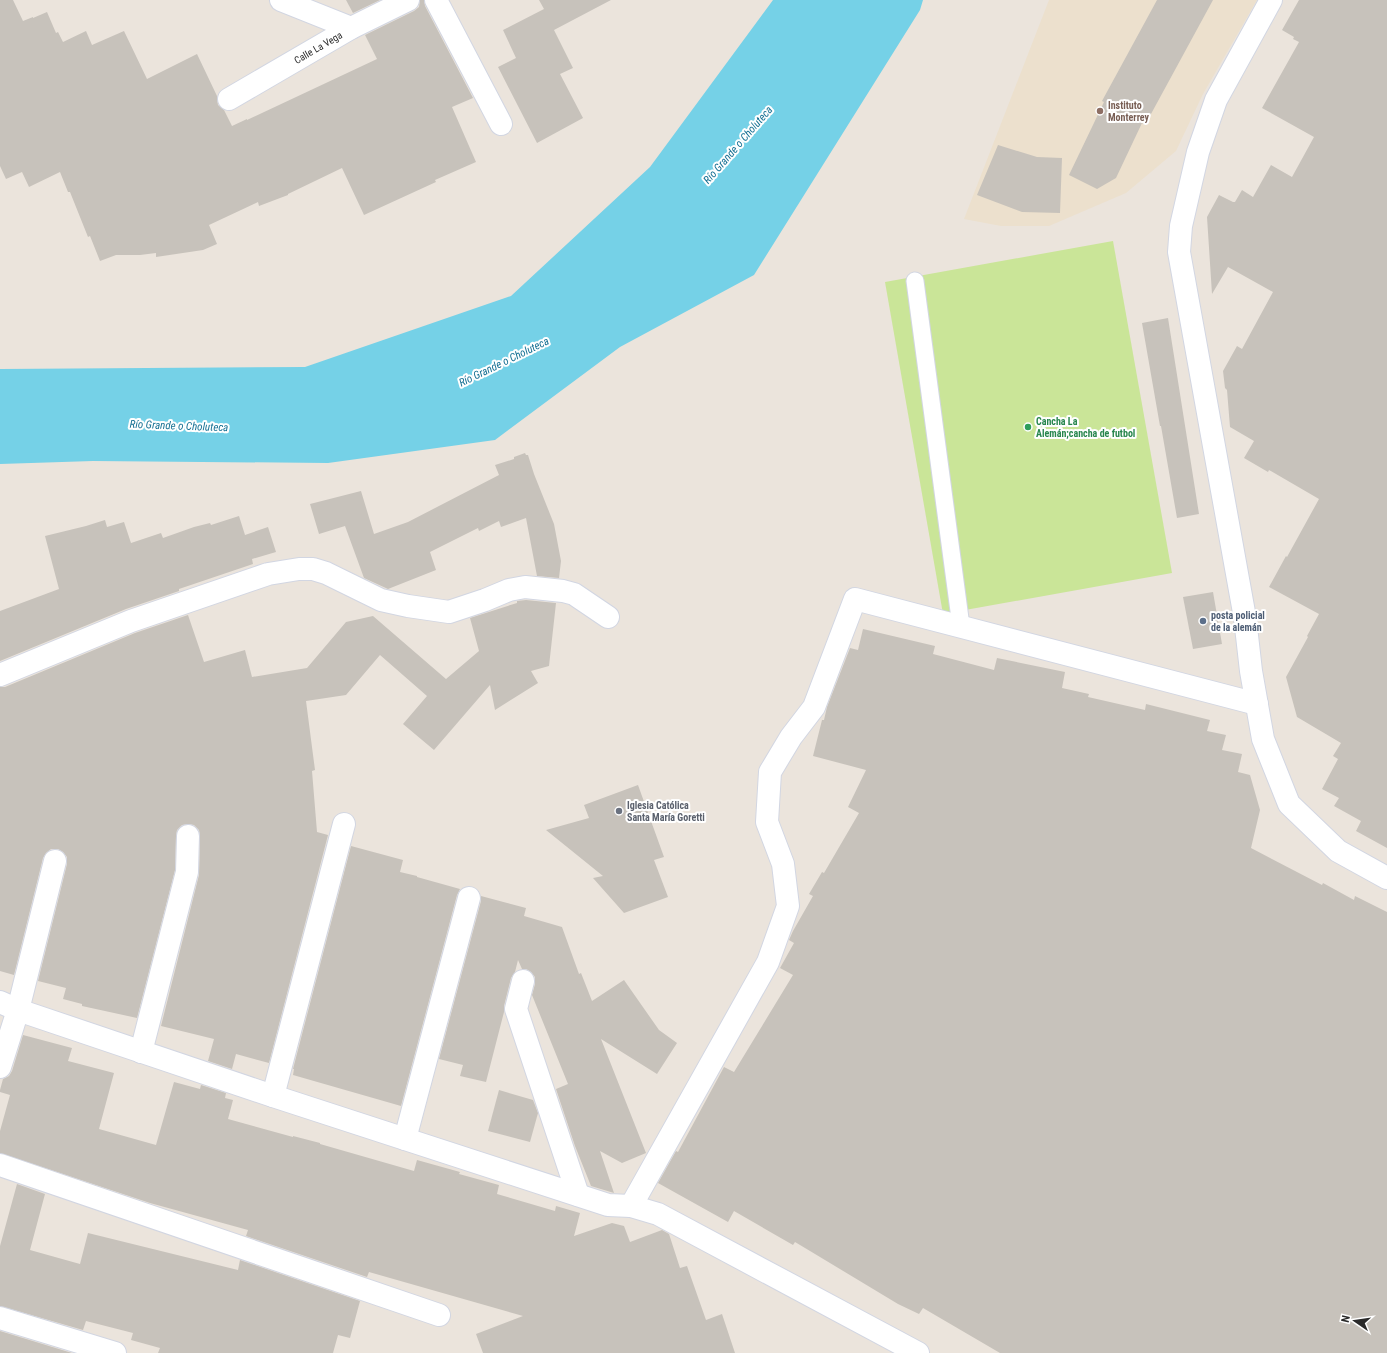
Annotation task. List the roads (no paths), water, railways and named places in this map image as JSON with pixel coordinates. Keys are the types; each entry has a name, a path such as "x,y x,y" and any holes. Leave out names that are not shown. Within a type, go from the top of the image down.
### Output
{"street":[{"path":"281,0 350,28"},
{"name":"Calle La Vega","path":"229,99 350,28 408,0"},
{"path":"436,0 501,124"},
{"path":"1271,0 1216,100 1198,152 1181,226 1178,252 1246,618 1251,671 1263,739 1289,804 1338,851 1387,878"},
{"path":"0,675 131,621 268,574 299,569 313,569 326,573 381,600 408,606 449,612 509,590 525,587 574,594 608,617"},
{"path":"631,1206 768,962 788,906 783,864 767,822 770,772 792,737 814,707 855,599 1257,704"},
{"path":"274,1096 344,824"},
{"path":"141,1052 187,872 188,836"},
{"path":"0,1068 9,1006 55,861"},
{"path":"405,1139 469,898"},
{"path":"523,980 516,1009 578,1195"},
{"path":"9,1006 141,1052 608,1205 631,1206 658,1214 918,1353"},
{"path":"0,1165 439,1315"},
{"path":"0,1318 115,1353"}],"lane":[{"path":"915,281 961,626"}],"water":[{"name":"Río Grande o Choluteca","path":"773,0 923,0 920,10 754,275 620,347 495,440 328,463 93,461 0,464 0,369 305,367 511,296 650,167"}],"place":[{"name":"Instituto Monterrey","path":"1100,111"},
{"name":"Cancha La Alemán;cancha de futbol","path":"1028,427"},
{"name":"posta policial de la alemán","path":"1203,621"},
{"name":"Iglesia Católica Santa María Goretti","path":"619,811"}]}
